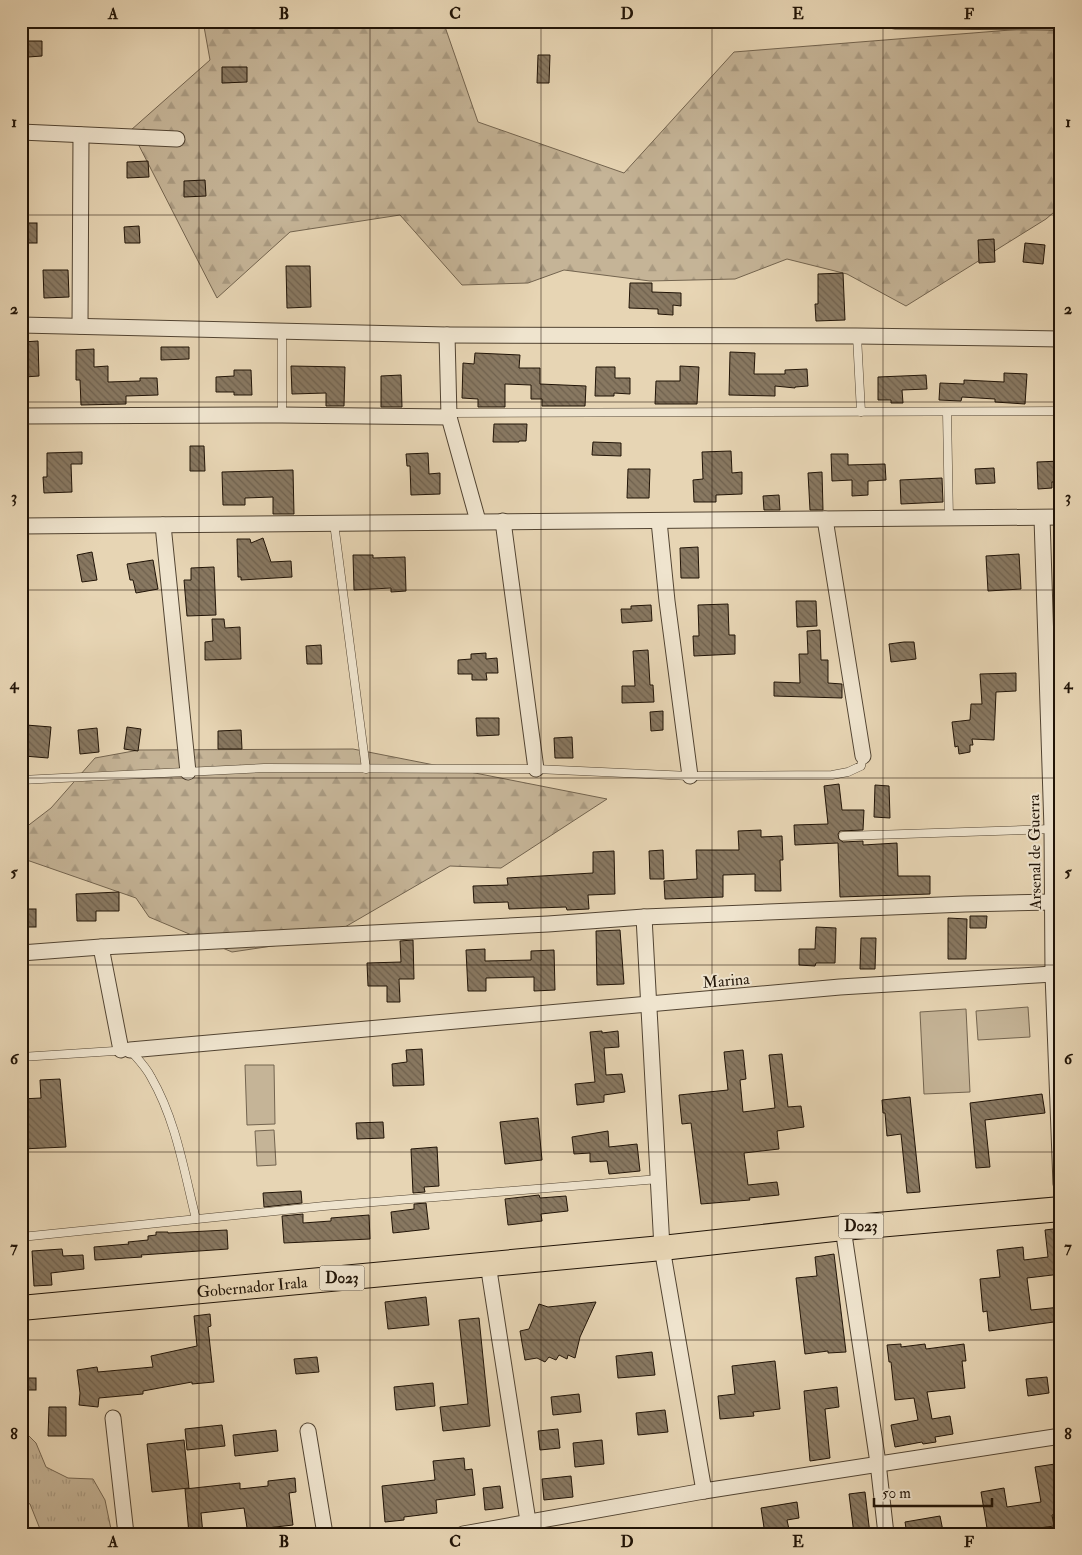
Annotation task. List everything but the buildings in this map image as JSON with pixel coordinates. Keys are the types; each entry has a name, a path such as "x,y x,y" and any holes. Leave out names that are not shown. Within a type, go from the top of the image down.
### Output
{"main road":[{"name":"D023","path":"662,1248 843,1228 1061,1209"},
{"name":"Gobernador Irala","path":"21,1308 662,1248"}],"street":[{"path":"895,21 1061,22"},
{"path":"21,132 177,139"},
{"path":"80,326 81,135"},
{"path":"21,325 447,335 858,336 1061,339"},
{"path":"447,335 449,415 478,521"},
{"path":"21,416 449,415"},
{"path":"21,526 1061,517"},
{"name":"Arsenal de Guerra","path":"1042,518 1055,759 1052,829 1053,902 1061,1184"},
{"path":"825,520 863,756"},
{"path":"503,521 536,769"},
{"path":"659,521 667,601 690,776"},
{"path":"163,525 188,772"},
{"path":"21,953 644,917 1053,902"},
{"path":"644,917 662,1248 704,1491"},
{"path":"101,947 126,1050"},
{"name":"Marina","path":"126,1050 1056,969"},
{"path":"843,1228 878,1463 886,1534"},
{"path":"488,1264 529,1528"},
{"path":"113,1418 126,1534"},
{"path":"308,1431 324,1534"},
{"path":"463,1534 529,1528 704,1491 1061,1436"}],"lane":[{"path":"282,332 282,415"},
{"path":"858,336 861,412"},
{"path":"449,415 1061,411"},
{"path":"947,412 949,518"},
{"path":"334,524 366,769"},
{"path":"21,780 264,768 536,769 690,776 832,775 848,772 860,766 863,756"},
{"path":"843,836 1052,829"},
{"path":"21,1056 126,1050 150,1074 162,1096 176,1134 196,1219"},
{"path":"21,1237 324,1206 659,1179"}],"green space":[{"path":"203,21 443,21 478,122 624,173 734,52 1023,29 1061,30 1061,206 1046,219 906,306 847,274 787,259 735,279 650,281 564,270 528,283 462,285 400,215 290,232 217,298 131,130 210,60"},
{"path":"353,749 607,799 501,868 450,866 326,938 232,952 149,917 136,898 21,858 21,831 51,808 95,758 139,750"},
{"path":"1028,1007 1030,1037 978,1040 976,1011"},
{"path":"966,1009 970,1092 924,1094 920,1012"},
{"path":"245,1065 274,1065 275,1124 247,1125"},
{"path":"274,1130 276,1165 257,1166 255,1131"},
{"path":"21,1428 36,1443 46,1467 68,1478 93,1479 105,1500 112,1534 42,1534 30,1504 21,1499"}]}
